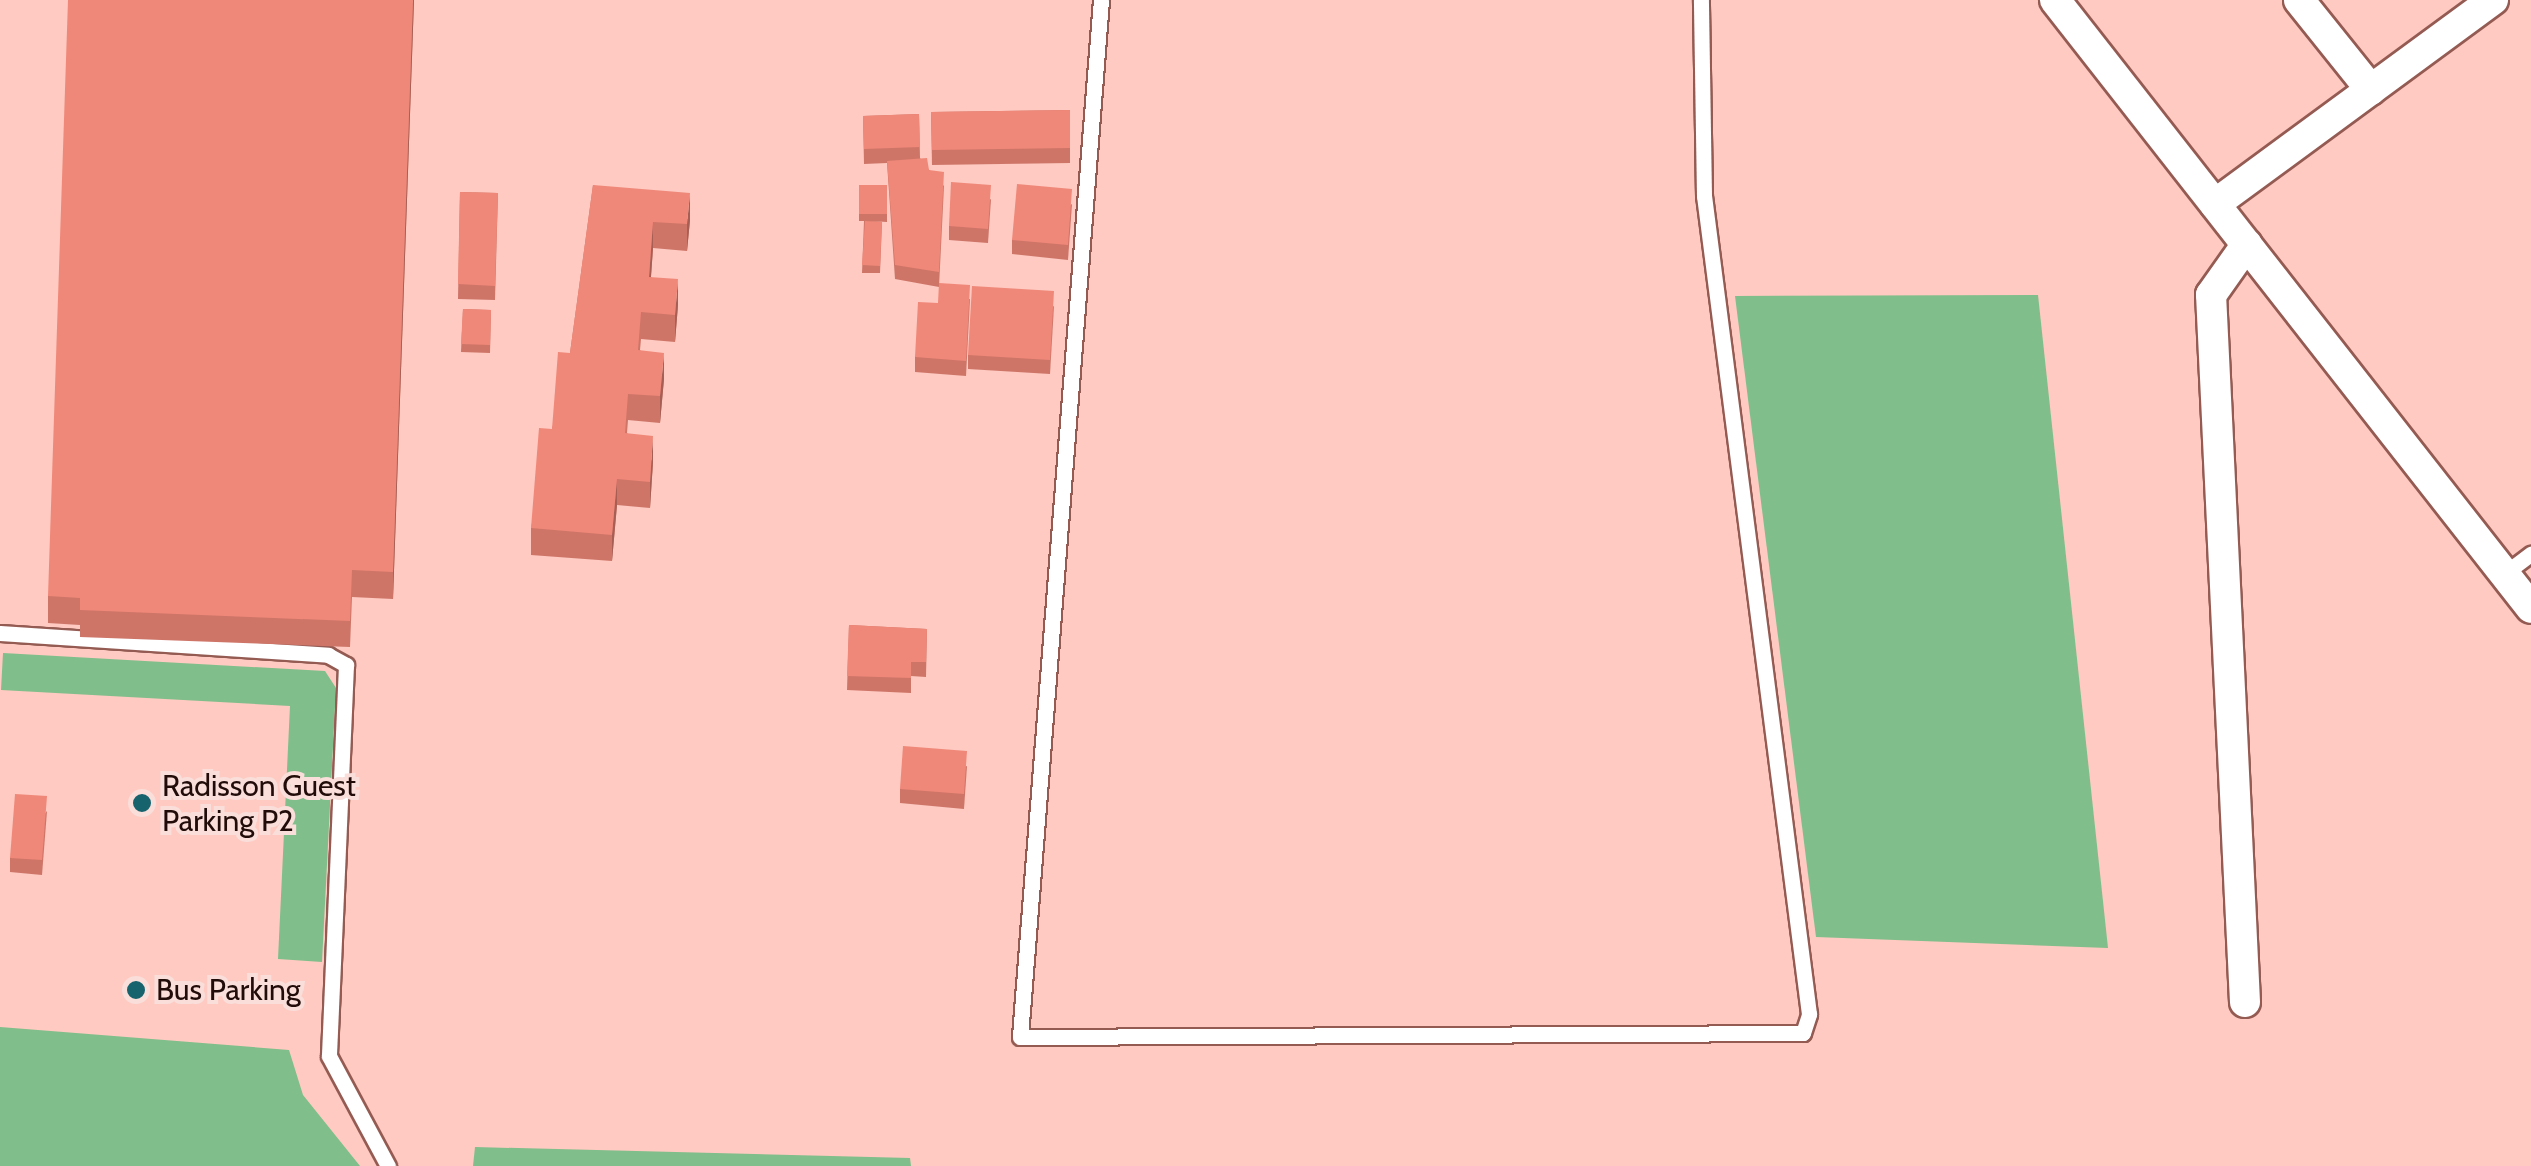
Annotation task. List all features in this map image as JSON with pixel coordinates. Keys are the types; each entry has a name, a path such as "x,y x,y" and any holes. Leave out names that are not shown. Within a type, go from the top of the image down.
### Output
{"street":[{"path":"2055,0 2531,608"},
{"path":"2298,0 2371,90"},
{"path":"2215,204 2493,0"},
{"path":"2245,1002 2211,295 2246,244"}],"lane":[{"path":"1101,0 1020,1037 1803,1034 1808,1014 1704,196 1701,0"},
{"path":"2504,574 2531,554"},
{"path":"0,633 328,656 346,665 329,1056 388,1166"}],"green space":[{"path":"2038,295 2108,948 1816,937 1735,296"},
{"path":"3,653 325,671 336,688 322,962 278,959 290,706 1,690"},
{"path":"0,1027 289,1050 303,1095 360,1166 0,1166"},
{"path":"475,1147 910,1158 911,1166 473,1166"}],"building":[{"path":"68,0 413,0 393,572 352,570 350,621 80,610 80,598 48,596"},
{"path":"1070,110 1070,148 932,150 931,112"},
{"path":"919,114 920,147 864,149 863,116"},
{"path":"927,158 929,170 944,172 939,272 895,265 887,161"},
{"path":"951,182 991,185 988,229 949,226"},
{"path":"1017,184 1072,189 1068,245 1012,240"},
{"path":"593,185 690,193 687,224 653,222 649,277 678,279 675,315 641,312 638,350 664,353 660,396 628,394 625,433 653,436 650,482 617,479 612,535 531,528 539,428 552,429 558,352 570,353"},
{"path":"859,185 887,185 887,214 859,214"},
{"path":"460,192 498,193 495,286 458,284"},
{"path":"865,221 882,222 880,266 862,265"},
{"path":"939,283 970,285 966,361 915,357 918,302 938,303"},
{"path":"972,286 1054,291 1050,360 968,355"},
{"path":"463,309 491,310 490,345 461,344"},
{"path":"849,625 927,629 926,662 911,662 911,678 847,676"},
{"path":"903,746 967,751 964,794 900,789"},
{"path":"15,794 47,796 42,860 10,858"}],"place":[{"name":"Radisson Guest Parking P2","path":"142,803"},
{"name":"Bus Parking","path":"136,990"}]}
